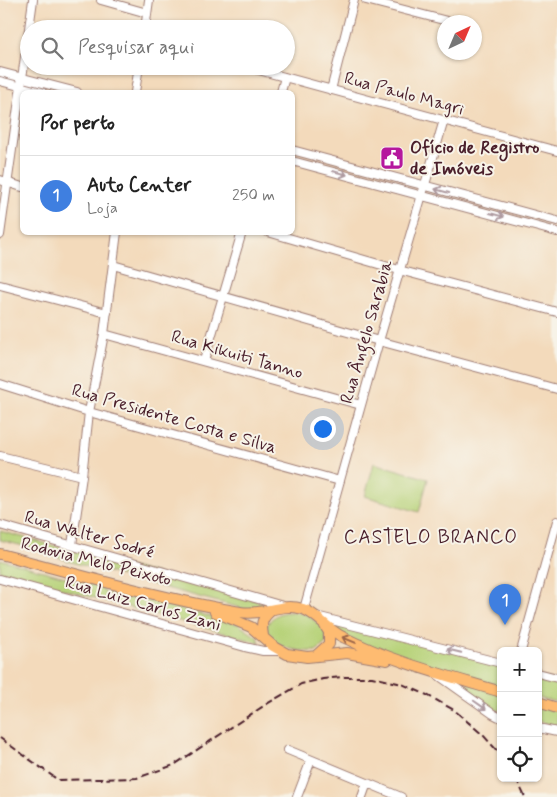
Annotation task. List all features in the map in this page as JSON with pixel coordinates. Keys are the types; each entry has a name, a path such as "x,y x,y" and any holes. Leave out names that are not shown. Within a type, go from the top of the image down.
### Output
{"main road":[{"name":"Rodovia Melo Peixoto","path":"0,554 142,592 243,612 258,613 285,606 304,609 342,637 407,663 497,691"},
{"name":"Rodovia Melo Peixoto","path":"184,600 251,627 279,651 296,656 307,657 347,652 407,663"},
{"path":"263,636 261,622 272,609"},
{"path":"317,656 329,644 328,632 325,626"},
{"path":"542,703 557,708"}],"street":[{"path":"30,20 33,0"},
{"path":"101,0 147,13"},
{"path":"146,20 149,0"},
{"path":"331,90 354,0"},
{"path":"366,0 437,18"},
{"path":"0,72 69,90"},
{"path":"0,235 4,181 22,75"},
{"path":"135,90 138,75"},
{"name":"Rua Paulo Magri","path":"278,75 557,151"},
{"path":"282,90 285,77"},
{"path":"0,81 35,90"},
{"name":"Rua Ângelo Sarabia","path":"304,609 399,270 444,120"},
{"path":"295,151 557,221 556,232 295,162"},
{"path":"4,181 20,185"},
{"path":"72,545 89,412 107,313 116,235"},
{"path":"204,361 241,235"},
{"path":"278,235 399,270 557,312"},
{"path":"112,265 379,341 557,389"},
{"path":"0,285 107,313"},
{"name":"Rua Kikuiti Tanno","path":"104,334 362,405"},
{"name":"Rua Presidente Costa e Silva","path":"0,384 89,412 340,481"},
{"path":"0,456 82,476"},
{"path":"522,647 554,544 557,521"},
{"name":"Rua Walter Sodré","path":"0,525 285,606"},
{"name":"Rua Luiz Carlos Zani","path":"0,579 245,648 279,651"},
{"path":"315,616 497,662"},
{"path":"432,671 497,716"},
{"path":"542,674 557,678"},
{"path":"542,729 557,732"},
{"path":"288,750 401,797"},
{"path":"297,797 311,760"},
{"path":"362,797 367,783"}],"green space":[{"path":"374,463 428,479 419,512 365,496"},
{"path":"0,531 268,604 264,609 245,609 67,561 50,553 0,540"},
{"path":"0,559 101,587 104,592 125,598 145,599 238,624 258,638 260,643 0,572"},
{"path":"295,612 308,615 325,630 326,643 316,651 301,651 285,647 278,644 268,633 267,625 273,618 282,613"},
{"path":"316,615 497,664 497,687 407,663 345,637"},
{"path":"542,677 557,681 557,702 542,699"},
{"path":"447,678 497,691 497,710"},
{"path":"542,703 557,708 557,726 542,722"}],"railway":[{"path":"0,738 58,780 137,778 174,765 265,705 301,684 341,677 372,677 402,684 454,710 483,735 497,751"},
{"path":"518,782 525,797"}],"place":[{"name":"Ofício de Registro de Imóveis","path":"392,158"},
{"name":"Auto Center","path":"505,625"}],"district":[{"name":"CASTELO BRANCO","path":"431,537"}]}
